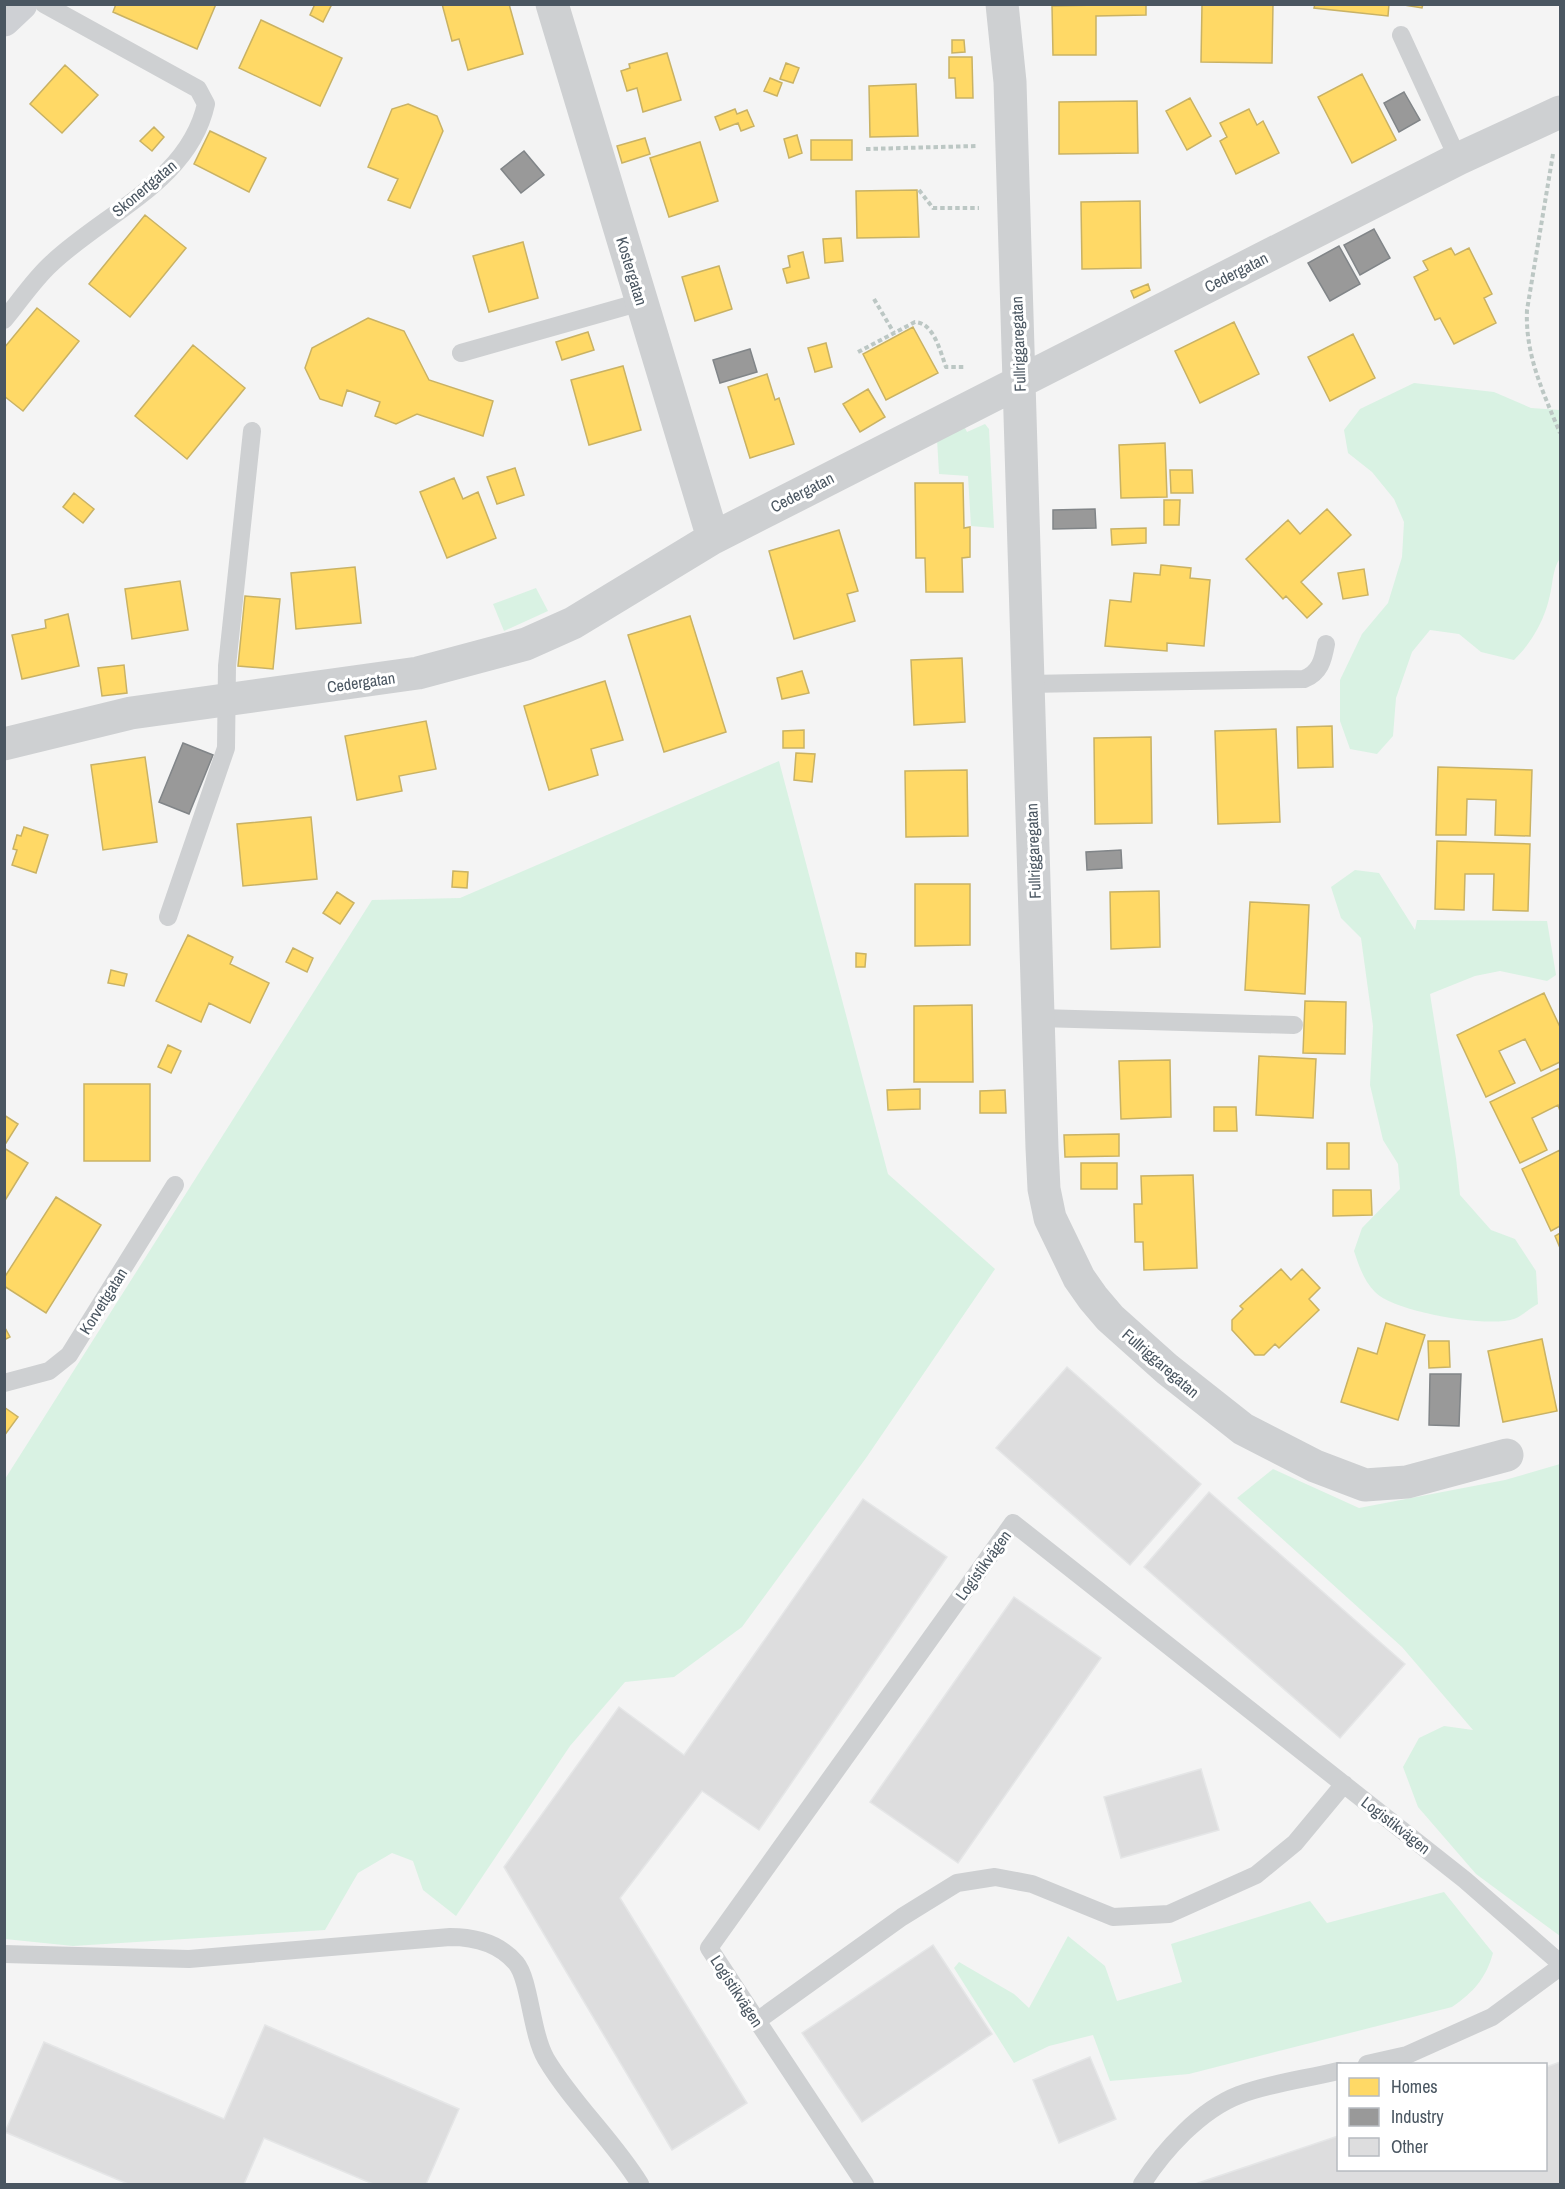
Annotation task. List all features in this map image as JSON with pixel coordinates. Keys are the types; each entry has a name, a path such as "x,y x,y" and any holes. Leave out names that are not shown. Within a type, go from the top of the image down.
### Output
{"street":[{"path":"4,20 21,4"},
{"name":"Kostergatan","path":"552,4 713,538"},
{"name":"Fullriggaregatan","path":"1002,4 1010,82 1042,1148 1044,1189 1050,1218 1079,1278 1110,1318 1243,1430 1345,1479 1372,1485 1407,1482 1507,1455"},
{"name":"Cedergatan","path":"4,744 124,714 418,673 526,644 573,623 713,538 1020,380 1458,159 1560,112"}],"lane":[{"name":"Skonertgatan","path":"4,320 51,263 174,167 198,133 206,104 198,89 44,4"},
{"path":"1401,35 1458,159"},
{"path":"461,354 641,302"},
{"path":"168,917 226,748 227,666 252,431"},
{"path":"1028,684 1304,679 1312,676 1319,667 1326,644"},
{"path":"1039,1018 1294,1025"},
{"name":"Korvettgatan","path":"4,1383 49,1371 69,1355 175,1185"},
{"name":"Logistikvägen","path":"866,2184 709,1948 1014,1523 1465,1880 1560,1965"},
{"path":"757,2021 902,1917 957,1883 995,1877 1032,1884 1113,1917 1169,1914 1256,1875 1295,1843 1344,1784"},
{"path":"4,1954 189,1959 473,1937 493,1945 518,1965 534,2034 546,2059 640,2184"},
{"path":"1371,2063 1407,2055 1492,2017 1560,1965"},
{"path":"1142,2184 1156,2162 1193,2124 1238,2095 1337,2071"}],"path":[{"path":"1560,112 1527,310 1526,332 1539,383 1560,433"},
{"path":"866,149 984,145"},
{"path":"919,190 933,208 987,208"},
{"path":"874,299 894,333"},
{"path":"858,352 915,322 922,322 929,327 946,367 975,367"}],"green space":[{"path":"1414,383 1494,392 1531,408 1560,410 1560,558 1540,624 1526,647 1514,660 1481,652 1459,634 1430,630 1412,652 1396,698 1393,736 1377,754 1350,749 1340,721 1340,680 1362,634 1388,603 1402,557 1404,522 1394,499 1372,472 1348,453 1344,430 1360,409"},
{"path":"985,424 989,429 994,528 971,526 968,476 939,474 937,439 964,426 967,432"},
{"path":"536,588 548,611 504,631 493,604"},
{"path":"779,761 888,1174 995,1269 866,1458 742,1627 674,1677 625,1682 570,1746 456,1916 423,1890 413,1861 392,1853 358,1873 325,1930 73,1946 5,1939 5,1479 372,900 460,898"},
{"path":"1355,870 1379,873 1415,930 1417,920 1547,921 1556,975 1547,981 1500,971 1475,976 1430,994 1460,1195 1491,1230 1515,1239 1536,1271 1538,1304 1514,1319 1464,1320 1401,1306 1385,1299 1371,1288 1354,1251 1362,1228 1400,1189 1398,1164 1383,1140 1370,1085 1373,1026 1361,938 1341,918 1331,887"},
{"path":"1560,1464 1560,1936 1476,1874 1418,1807 1403,1767 1419,1738 1444,1726 1473,1730 1402,1647 1237,1498 1273,1469 1359,1508 1505,1480"},
{"path":"1444,1892 1493,1953 1487,1970 1478,1984 1452,2007 1189,2074 1110,2081 1093,2035 1049,2046 1014,2063 954,1968 959,1962 1014,1994 1029,2008 1068,1936 1105,1966 1117,2001 1182,1982 1171,1944 1310,1901 1327,1923"}],"building: Homes":[{"path":"116,4 216,4 197,49 113,12"},
{"path":"315,4 332,4 323,22 310,15"},
{"path":"442,4 509,4 523,54 468,70 459,39 452,41"},
{"path":"1146,4 1146,15 1096,16 1096,55 1053,55 1052,6"},
{"path":"1202,4 1273,4 1272,63 1201,62"},
{"path":"1315,4 1389,4 1388,16 1314,8"},
{"path":"1398,4 1423,4 1422,8"},
{"path":"261,20 342,58 320,106 239,68"},
{"path":"952,40 964,40 965,52 952,53"},
{"path":"667,53 681,100 643,112 637,88 627,91 621,71 630,68 629,64"},
{"path":"949,57 972,57 973,98 956,98 955,78 949,78"},
{"path":"786,63 799,68 793,83 780,79"},
{"path":"65,65 98,95 62,133 30,104"},
{"path":"1362,74 1396,140 1352,163 1318,97"},
{"path":"770,78 782,83 777,96 764,91"},
{"path":"916,84 918,136 870,137 869,86"},
{"path":"1190,98 1211,136 1187,150 1166,111"},
{"path":"1137,101 1138,153 1059,154 1059,102"},
{"path":"408,104 437,116 443,131 410,208 388,200 398,179 368,167 392,109"},
{"path":"735,109 737,114 747,110 754,126 741,131 738,123 720,130 715,117"},
{"path":"1249,109 1257,125 1263,121 1279,153 1236,174 1220,141 1227,137 1220,123"},
{"path":"154,127 164,137 152,151 140,141"},
{"path":"210,131 266,158 249,192 194,164"},
{"path":"797,135 802,153 789,158 784,139"},
{"path":"645,138 650,154 622,163 617,146"},
{"path":"811,140 852,140 852,160 811,160"},
{"path":"700,142 718,201 669,217 650,158"},
{"path":"917,190 919,237 857,238 856,191"},
{"path":"1140,201 1141,268 1082,269 1081,202"},
{"path":"145,215 186,248 130,317 89,284"},
{"path":"841,238 843,261 825,263 823,239"},
{"path":"523,242 538,298 489,312 473,256"},
{"path":"1451,248 1455,255 1469,248 1492,294 1484,298 1496,323 1454,344 1440,318 1435,320 1414,277 1428,270 1423,261"},
{"path":"803,252 809,278 787,283 783,269 790,267 788,256"},
{"path":"719,266 732,309 695,321 682,277"},
{"path":"1148,284 1150,290 1134,298 1131,291"},
{"path":"37,308 79,341 23,411 4,396 4,348"},
{"path":"368,318 404,331 429,380 493,401 483,436 417,414 396,424 375,416 380,402 347,390 342,406 320,399 305,368 312,348"},
{"path":"1234,322 1259,374 1200,403 1175,351"},
{"path":"913,327 938,373 886,400 863,354"},
{"path":"588,332 594,350 562,360 556,342"},
{"path":"1353,334 1375,378 1330,401 1308,357"},
{"path":"826,343 832,367 815,372 808,348"},
{"path":"193,345 245,388 187,459 135,416"},
{"path":"623,366 641,430 589,445 571,380"},
{"path":"767,374 775,400 779,398 794,444 750,458 728,387"},
{"path":"868,389 885,417 860,432 843,404"},
{"path":"1165,443 1167,497 1121,498 1119,445"},
{"path":"515,468 524,495 497,504 487,477"},
{"path":"1170,470 1192,470 1193,493 1171,493"},
{"path":"454,478 463,499 478,492 496,538 447,558 420,492"},
{"path":"915,483 963,483 964,528 970,527 970,557 962,558 963,592 926,592 925,558 916,558"},
{"path":"74,493 94,509 83,523 63,507"},
{"path":"1164,500 1180,500 1179,525 1164,525"},
{"path":"1327,509 1351,535 1301,582 1322,604 1307,618 1286,596 1283,599 1246,559 1288,520 1300,534"},
{"path":"1146,528 1146,543 1112,545 1111,529"},
{"path":"839,530 858,591 847,594 855,621 794,639 769,551"},
{"path":"1161,565 1191,568 1190,578 1210,580 1204,646 1167,643 1167,651 1105,646 1110,600 1131,602 1134,573 1160,575"},
{"path":"355,567 361,623 296,629 291,573"},
{"path":"1364,569 1368,595 1343,599 1338,573"},
{"path":"180,581 188,630 132,639 125,589"},
{"path":"245,596 280,599 273,669 238,666"},
{"path":"68,614 79,666 22,679 12,635 46,628 45,620"},
{"path":"690,616 726,732 664,752 628,635"},
{"path":"962,658 965,722 914,725 911,660"},
{"path":"124,665 127,693 102,696 98,668"},
{"path":"802,671 809,693 782,699 777,678"},
{"path":"605,681 623,740 591,749 598,775 549,790 524,706"},
{"path":"426,721 436,769 399,776 402,791 357,800 345,736"},
{"path":"1332,726 1333,767 1298,768 1297,727"},
{"path":"1276,729 1280,822 1218,824 1215,731"},
{"path":"804,730 804,748 783,748 783,731"},
{"path":"1151,737 1152,823 1095,824 1094,738"},
{"path":"796,753 815,754 812,782 794,780"},
{"path":"145,757 157,842 103,850 91,765"},
{"path":"1438,767 1532,770 1530,836 1495,835 1496,800 1467,799 1466,835 1436,835"},
{"path":"967,770 968,836 906,837 905,771"},
{"path":"311,817 317,879 243,886 237,824"},
{"path":"24,827 48,835 36,873 12,865 17,850 13,849 17,835 21,836"},
{"path":"1437,841 1530,844 1528,911 1493,910 1494,874 1465,874 1464,910 1435,909"},
{"path":"453,871 468,872 467,888 452,887"},
{"path":"915,884 970,884 970,945 915,946"},
{"path":"1159,891 1160,947 1111,949 1110,892"},
{"path":"337,892 354,903 340,924 323,913"},
{"path":"1250,902 1309,905 1305,994 1245,990"},
{"path":"188,935 233,957 230,964 269,983 250,1023 209,1003 201,1022 156,1001"},
{"path":"293,948 313,958 307,972 286,962"},
{"path":"856,953 866,954 865,967 856,967"},
{"path":"111,970 127,974 124,986 108,983"},
{"path":"1544,993 1560,1027 1560,1062 1541,1071 1525,1039 1499,1051 1515,1083 1486,1097 1457,1035"},
{"path":"1305,1001 1346,1002 1345,1054 1303,1053"},
{"path":"972,1005 973,1082 914,1082 914,1006"},
{"path":"168,1045 181,1051 171,1073 158,1067"},
{"path":"1259,1056 1316,1059 1313,1118 1256,1115"},
{"path":"1170,1060 1171,1117 1121,1119 1119,1061"},
{"path":"1560,1068 1560,1111 1558,1105 1532,1118 1547,1150 1520,1163 1490,1102"},
{"path":"84,1084 150,1084 150,1161 84,1161"},
{"path":"920,1089 920,1109 888,1110 887,1090"},
{"path":"1005,1090 1006,1113 980,1113 980,1091"},
{"path":"1214,1107 1236,1107 1237,1131 1214,1131"},
{"path":"4,1115 18,1124 6,1143 4,1142"},
{"path":"1119,1134 1119,1156 1065,1157 1064,1135"},
{"path":"1327,1143 1349,1143 1349,1169 1327,1169"},
{"path":"4,1148 28,1163 4,1202"},
{"path":"1560,1150 1560,1226 1551,1231 1522,1169"},
{"path":"1081,1163 1117,1163 1117,1189 1081,1189"},
{"path":"1193,1175 1197,1268 1144,1270 1143,1242 1135,1242 1134,1204 1142,1204 1141,1176"},
{"path":"1333,1190 1371,1190 1372,1215 1333,1216"},
{"path":"56,1197 101,1225 46,1313 4,1286 4,1278"},
{"path":"1560,1233 1560,1248 1555,1236"},
{"path":"1281,1269 1291,1280 1302,1269 1320,1288 1309,1299 1319,1310 1279,1348 1275,1344 1264,1355 1255,1355 1232,1330 1232,1320 1243,1309 1240,1306"},
{"path":"1386,1323 1425,1335 1398,1420 1341,1402 1358,1348 1377,1354"},
{"path":"4,1326 10,1337 4,1340"},
{"path":"1542,1339 1557,1411 1503,1422 1488,1351"},
{"path":"1428,1341 1449,1341 1450,1367 1429,1368"},
{"path":"4,1407 18,1417 4,1436"}],"building: Industry":[{"path":"1404,92 1420,120 1399,132 1384,103"},
{"path":"524,151 544,175 521,193 501,169"},
{"path":"1374,229 1390,258 1360,275 1344,245"},
{"path":"1339,246 1360,284 1330,301 1308,263"},
{"path":"750,349 757,372 720,383 713,360"},
{"path":"1095,509 1096,528 1053,529 1053,510"},
{"path":"183,743 213,755 189,814 159,802"},
{"path":"1121,850 1122,868 1087,870 1086,852"},
{"path":"1430,1374 1461,1374 1459,1426 1429,1425"}],"building: Other":[{"path":"1067,1367 1201,1484 1130,1565 996,1448"},
{"path":"1209,1492 1405,1664 1340,1738 1144,1567"},
{"path":"863,1499 947,1557 759,1830 702,1791 620,1898 747,2103 672,2150 504,1867 619,1707 684,1755"},
{"path":"1014,1597 1101,1658 958,1863 870,1802"},
{"path":"1201,1769 1219,1830 1121,1858 1104,1797"},
{"path":"933,1945 992,2034 862,2122 802,2033"},
{"path":"265,2025 459,2109 426,2184 373,2184 264,2138 244,2184 128,2184 5,2132 44,2042 224,2119"},
{"path":"1090,2057 1116,2119 1059,2143 1033,2080"},
{"path":"1560,2062 1560,2184 1195,2184 1337,2136 1337,2171 1547,2171 1547,2067"}]}
